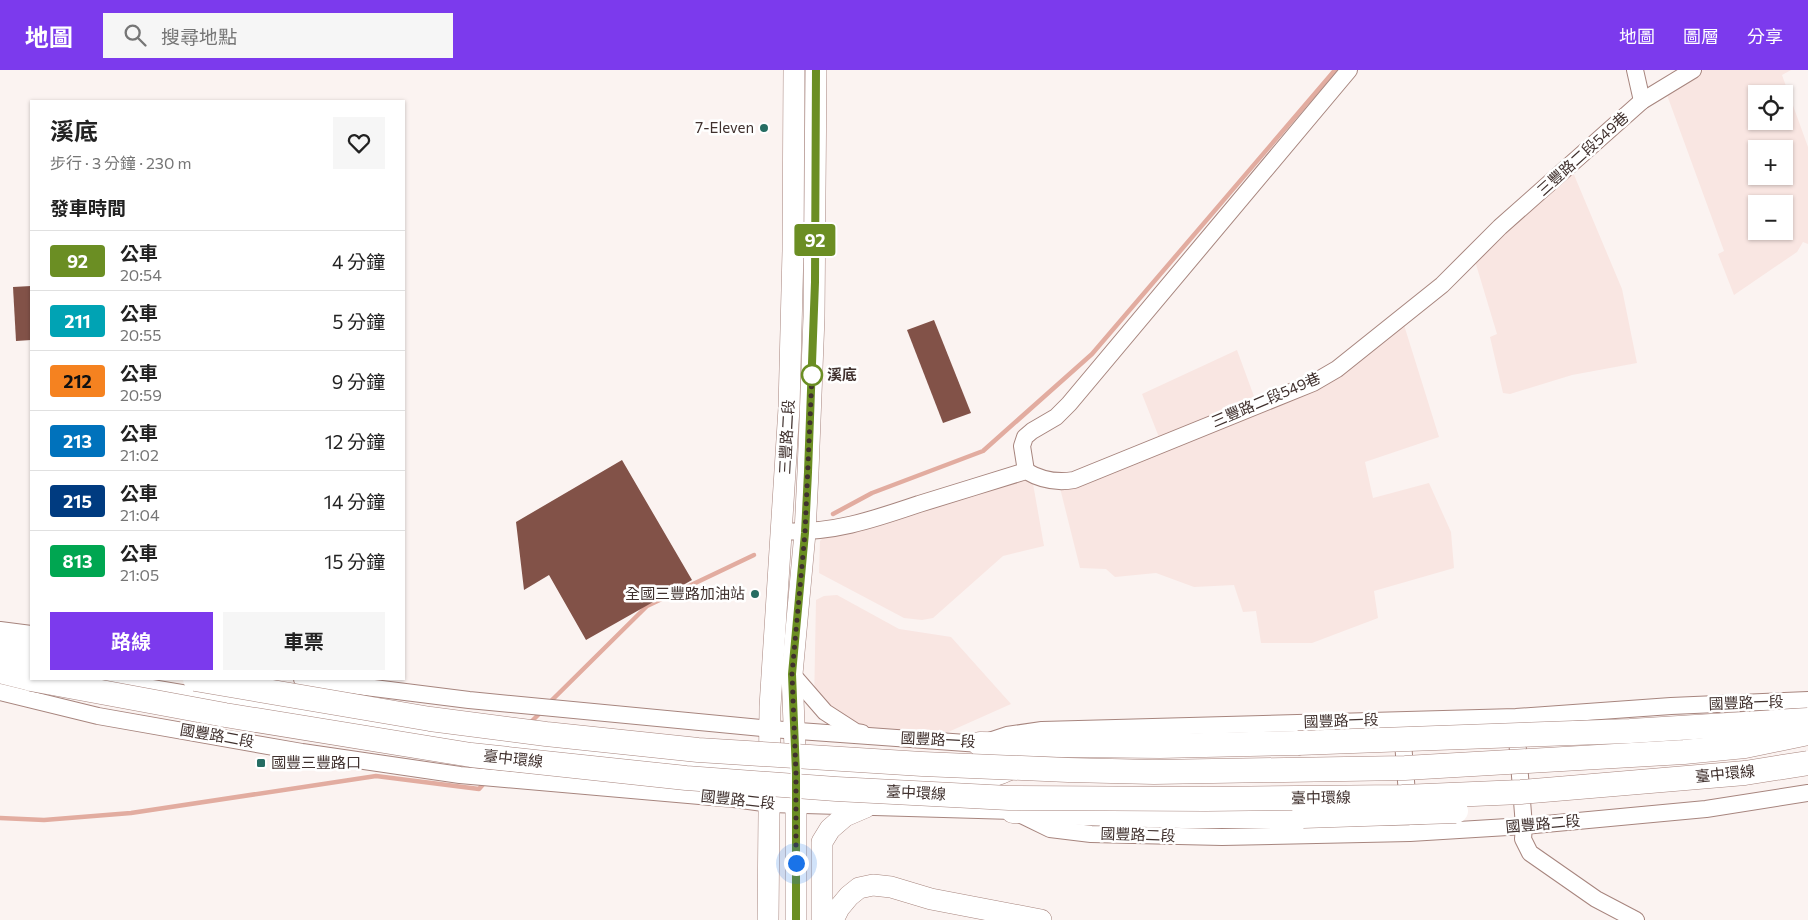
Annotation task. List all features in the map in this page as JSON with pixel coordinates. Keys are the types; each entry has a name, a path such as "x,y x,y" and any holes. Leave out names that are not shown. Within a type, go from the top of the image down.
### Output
{"highway":[{"path":"0,640 30,647"},
{"name":"臺中環線","path":"0,671 30,679"},
{"name":"臺中環線","path":"36,680 225,715 471,755 686,778 836,789 1009,798 1206,799 1402,797 1521,792 1736,774 1808,763"},
{"name":"臺中環線","path":"201,680 430,719 574,737 736,752 922,764 1068,770 1154,772 1405,768 1684,752 1745,746 1808,733"},
{"path":"980,744 1058,746 1298,743 1630,731 1808,720"},
{"path":"796,773 961,781 980,780 993,776 1058,746"},
{"path":"1013,811 1182,816 1384,814 1532,807 1715,792 1781,783 1808,775"}],"main road":[{"name":"三豐路二段","path":"768,920 770,707 789,408 793,251 794,70"},
{"name":"三豐路二段","path":"796,920 796,773 792,674 805,533 814,307 816,70"},
{"path":"822,920 822,842 830,829 845,816 866,807"},
{"path":"833,920 839,908 849,896 859,888 873,884 891,887 931,899 1041,920"}],"street":[{"path":"780,531 805,533 829,530 867,521 1026,471 1022,446 1025,437 1056,417 1069,404 1349,70"},
{"path":"1635,70 1642,101"},
{"name":"三豐路二段549巷","path":"1026,471 1051,481 1074,480 1314,383 1329,374 1442,285 1500,228 1642,101 1693,70"},
{"path":"0,630 30,634"},
{"path":"0,656 30,663"},
{"path":"792,674 825,712 856,732 876,737"},
{"path":"104,680 440,736 682,764 796,773"},
{"path":"310,680 445,697 771,729 876,737"},
{"name":"國豐路二段","path":"0,692 98,716 302,752 460,776 734,799 795,806 1013,811 1050,829 1091,834 1222,838 1410,833 1524,826 1706,808 1808,793"},
{"path":"440,736 445,697"},
{"name":"國豐路一段","path":"876,737 980,744 1006,735 1042,730 1516,717 1671,706 1808,700"},
{"path":"1516,717 1524,826 1523,839 1530,853 1596,898 1636,920"},
{"path":"1402,720 1410,833"}],"shaded area":[{"path":"1703,70 1791,70 1782,75 1786,85 1748,85 1748,130 1793,130 1793,105 1808,147 1808,244 1803,242 1797,252 1734,295 1718,254 1724,251 1667,95"},
{"path":"1572,170 1622,289 1637,363 1572,375 1510,394 1503,393 1490,337 1497,334 1475,261"},
{"path":"1404,325 1439,437 1365,462 1373,498 1429,483 1451,532 1454,568 1374,591 1378,618 1312,643 1261,643 1256,611 1243,612 1234,585 1194,587 1156,573 1115,577 1106,569 1080,568 1060,488 1164,450 1142,394 1237,350 1259,410"},
{"path":"1024,476 1032,478 1044,546 1003,556 933,618 922,620 904,618 819,573 820,541 825,536"},
{"path":"837,595 899,629 951,637 1011,704 946,733 911,740 859,738 825,723 818,716 814,705 816,600 824,596"}],"building":[{"path":"30,286 30,340 16,341 13,287"},
{"path":"934,320 971,413 943,423 907,330"},
{"path":"622,460 692,580 586,640 549,575 524,590 516,522"}],"waterway":[{"path":"833,514 872,493 983,451 1092,354 1335,70"},
{"path":"549,703 647,606 754,555"},
{"path":"530,723 542,711"},
{"path":"0,818 44,820 131,813 376,776 479,789 486,781"}],"bus line":[{"name":"92","path":"796,920 796,773 792,674 805,533 808,472 815,282 816,70"}],"place":[{"name":"7-Eleven","path":"764,128"},
{"name":"溪底","path":"812,375"},
{"name":"全國三豐路加油站","path":"755,594"},
{"name":"國豐三豐路口","path":"261,763"}],"route":[{"path":"796,863 796,773 792,674 805,533 812,375"}]}
